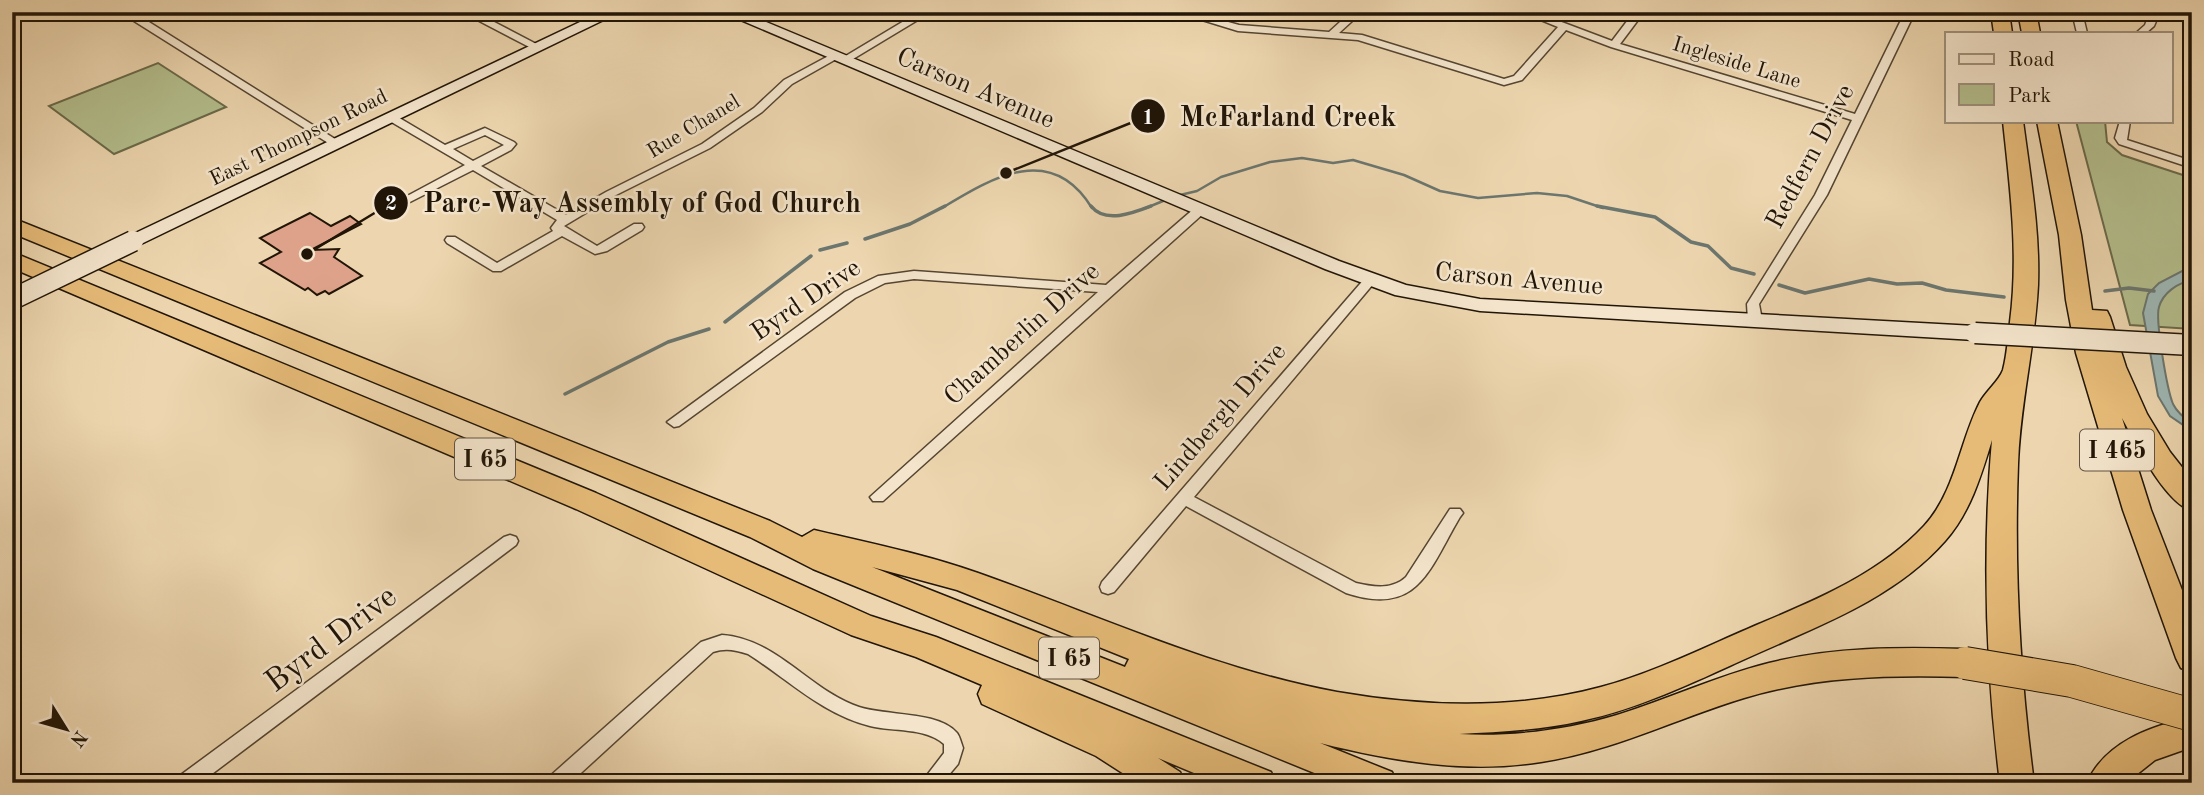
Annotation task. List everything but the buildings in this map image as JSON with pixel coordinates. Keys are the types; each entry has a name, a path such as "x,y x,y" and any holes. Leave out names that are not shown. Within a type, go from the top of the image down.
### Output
{"highway":[{"path":"2000,12 2003,32"},
{"path":"2027,12 2031,32"},
{"path":"2013,122 2026,266 2004,464 2003,554 2011,732 2017,783"},
{"name":"I 465","path":"2047,122 2070,235 2083,327 2109,426 2192,658"},
{"name":"I 65","path":"12,225 760,529 824,561 1380,783"},
{"path":"2070,235 2089,286 2112,365 2131,412 2149,444 2192,500"},
{"name":"I 65","path":"12,259 586,501 862,625 925,647 1259,783"},
{"path":"760,529 948,575 1158,655 1257,688 1314,703 1385,715 1446,719 1549,713 1598,703 1656,683 1835,604 1897,569 1936,533 1951,513 1969,473 1992,405 2016,374"},
{"path":"867,555 939,587 1266,714 1358,738 1434,750 1473,752 1520,748 1598,736 1745,684 1828,665 1905,660 1965,663 2072,681 2192,715"},
{"path":"862,625 916,660 1108,744 1168,783"},
{"path":"2104,783 2113,771 2139,751 2165,739 2192,732"}],"main road":[{"name":"Carson Avenue","path":"729,12 1200,210 1370,280 1410,293 1480,305 2192,345"},
{"name":"East Thompson Road","path":"15,298 609,15"}],"street":[{"path":"467,12 539,48"},
{"name":"Rue Chanel","path":"451,240 497,268 610,194 706,146 758,110 788,82 926,12"},
{"path":"1181,12 1238,29 1333,33 1376,41 1493,80 1507,82 1518,78 1563,28"},
{"path":"1333,33 1357,12"},
{"name":"Ingleside Lane","path":"1526,12 1614,45 1858,119"},
{"path":"1614,45 1639,12"},
{"name":"Redfern Drive","path":"1755,320 1753,304 1821,195 1910,12"},
{"path":"2077,12 2082,32"},
{"path":"2142,32 2150,26 2155,12"},
{"path":"130,14 337,144"},
{"path":"392,118 474,166 564,225 595,250 638,227"},
{"path":"2125,122 2120,138 2123,142 2192,165"},
{"path":"401,202 474,166 510,144 485,131 445,149"},
{"name":"Chamberlin Drive","path":"878,497 1200,210"},
{"name":"Byrd Drive","path":"674,422 850,295 882,279 914,275 1109,289"},
{"name":"Lindbergh Drive","path":"1108,587 1370,280"},
{"path":"1183,498 1352,588 1377,593 1406,587 1455,513"},
{"name":"Byrd Drive","path":"185,783 510,541"},
{"path":"556,783 707,647 722,641 738,642 754,650 810,691 839,707 875,719 931,727 949,736 954,747 949,761 930,783"}],"green space":[{"path":"158,63 226,107 114,154 49,106"},
{"path":"2076,122 2105,122 2107,142 2122,155 2192,178 2192,329 2130,325"}],"water":[{"path":"2186,269 2192,269 2192,281 2172,289 2161,302 2158,314 2162,355 2173,404 2192,423 2192,431 2170,416 2158,396 2143,313 2148,294 2159,283"}],"waterway":[{"path":"1180,195 1197,191 1221,177 1270,162 1302,158 1333,163 1353,160 1404,175 1440,191 1478,198 1537,193 1567,196 1597,206"},
{"path":"942,208 1001,177 1040,171 1058,176 1076,188 1092,208"},
{"path":"1150,206 1163,201"},
{"path":"865,239 910,224 945,206"},
{"path":"1091,206 1104,215 1111,216 1128,214 1150,206"},
{"path":"1146,208 1150,206"},
{"path":"1597,206 1655,217 1691,242 1708,246 1731,268 1754,274"},
{"path":"1597,206 1603,208"},
{"path":"820,250 847,243"},
{"path":"725,322 811,256"},
{"path":"1779,285 1805,293 1869,279 1897,284 1922,283 1946,290 2004,297"},
{"path":"2105,291 2129,288 2154,291"},
{"path":"565,394 668,342 709,329"}],"place":[{"name":"McFarland Creek","path":"1006,173"},
{"name":"Parc-Way Assembly of God Church","path":"307,254"}]}
